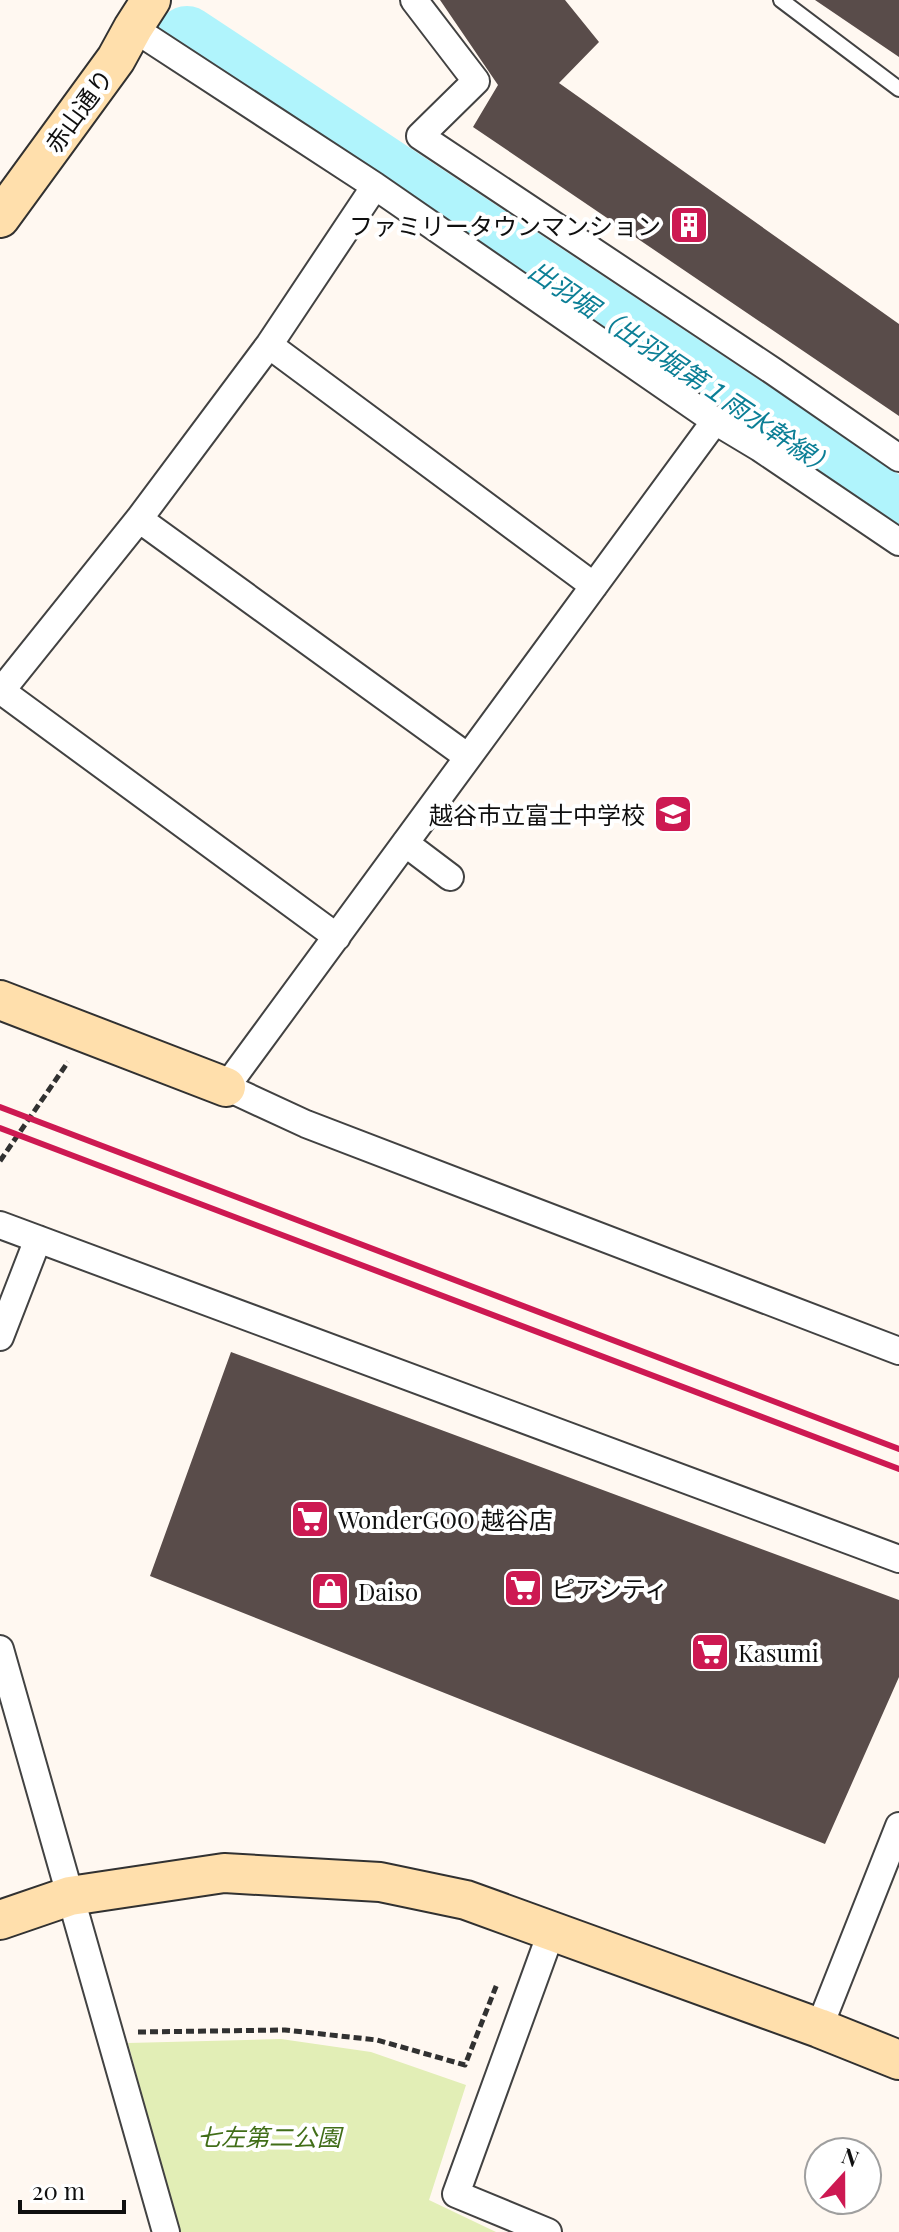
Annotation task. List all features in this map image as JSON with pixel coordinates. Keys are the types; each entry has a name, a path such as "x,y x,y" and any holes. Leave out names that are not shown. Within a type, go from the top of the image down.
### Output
{"street":[{"path":"414,0 476,81 420,136 899,458"},
{"path":"142,14 375,186 715,421 899,542"},
{"name":"赤山通り","path":"0,218 116,59 142,14"},
{"path":"337,937 1,691 139,519 269,345 375,186"},
{"path":"269,345 594,586"},
{"path":"226,1087 715,421"},
{"path":"139,519 468,757"},
{"path":"405,843 450,877"},
{"path":"0,1000 226,1087 306,1124 899,1351"},
{"path":"0,1225 899,1559"},
{"path":"0,1337 38,1239"},
{"path":"0,1649 166,2232"},
{"path":"819,2028 899,1826"},
{"path":"0,1920 70,1896 224,1873 380,1882 466,1900 899,2060"},
{"path":"548,2232 456,2194 552,1930"}],"lane":[{"path":"781,0 899,89"}],"path":[{"path":"0,1161 87,1035"},
{"path":"123,2032 285,2030 377,2040 465,2065 499,1978"}],"green space":[{"name":"七左第二公園","path":"281,2039 371,2052 466,2085 429,2200 496,2232 179,2232 128,2043"}],"building":[{"name":"ファミリータウンマンション","path":"440,0 565,0 599,42 559,83 899,324 899,416 473,127 498,85"},
{"path":"815,0 899,0 899,57"},
{"name":"ピアシティ","path":"231,1352 899,1600 899,1677 825,1844 150,1576"}],"waterway":[{"name":"出羽堀（出羽堀第１雨水幹線）","path":"187,37 899,512"}],"railway":[{"path":"0,1107 899,1449"},
{"path":"0,1128 899,1469"}],"place":[{"name":"ファミリータウンマンション","path":"689,225"},
{"name":"越谷市立富士中学校","path":"673,814"},
{"name":"WonderGOO 越谷店","path":"310,1519"},
{"name":"ピアシティ","path":"523,1588"},
{"name":"Daiso","path":"330,1591"},
{"name":"Kasumi","path":"710,1652"}]}
